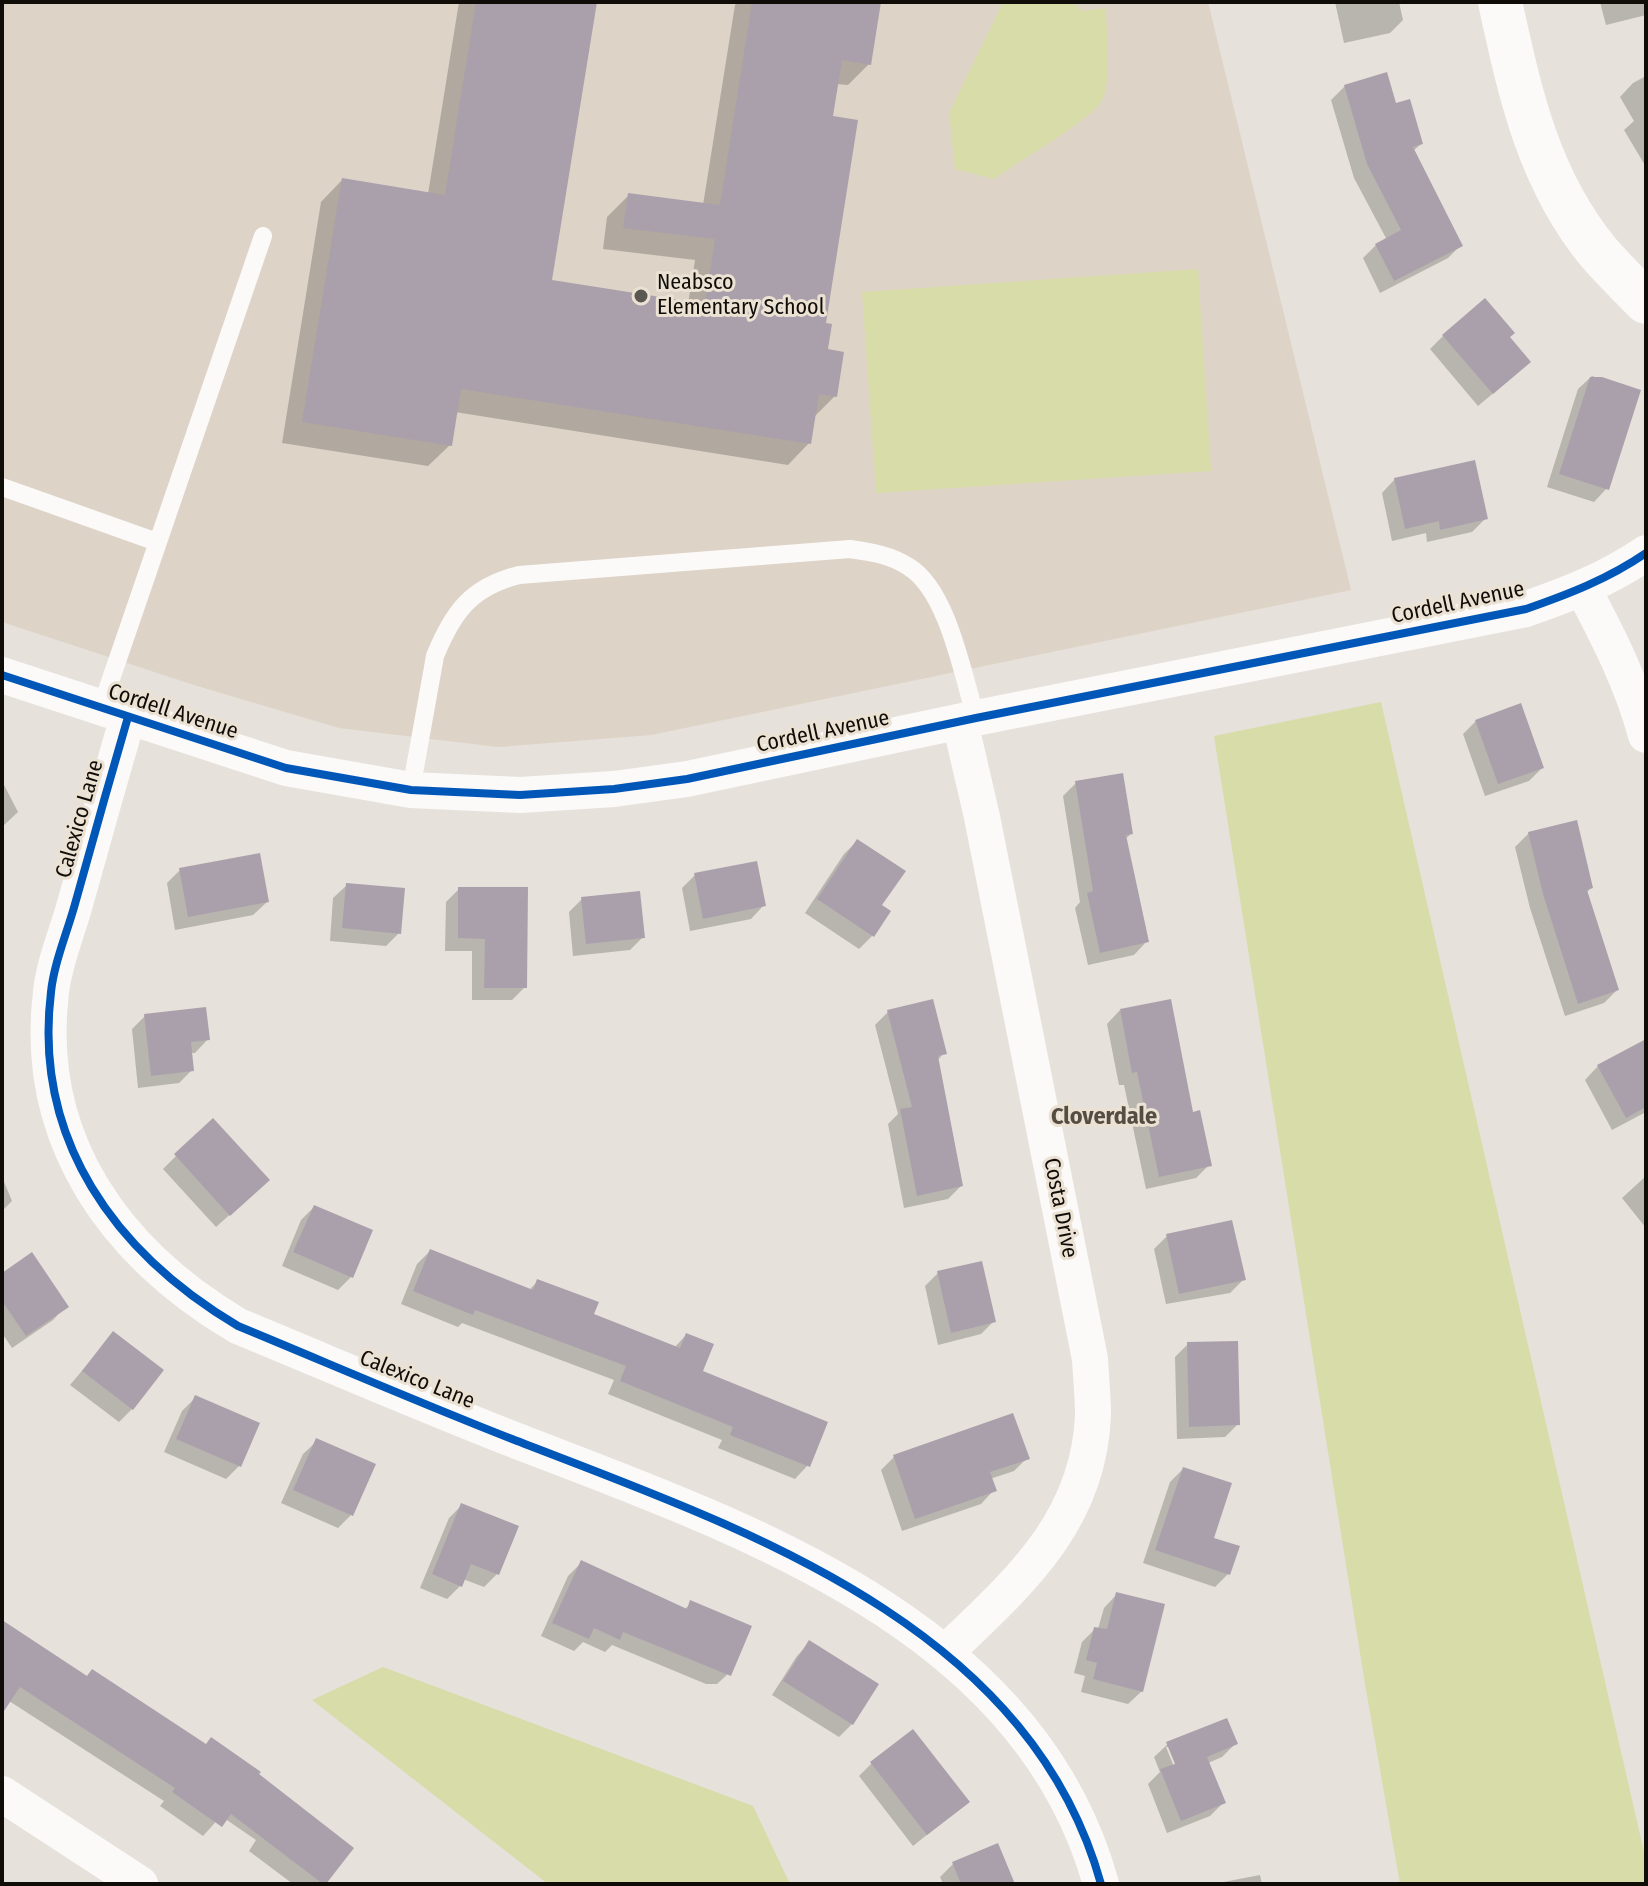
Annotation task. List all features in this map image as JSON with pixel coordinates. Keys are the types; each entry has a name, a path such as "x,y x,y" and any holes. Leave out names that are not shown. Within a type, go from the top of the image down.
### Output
{"street":[{"path":"1500,2 1521,100 1542,158 1570,212 1599,252 1646,302"},
{"name":"Cordell Avenue","path":"2,675 286,768 411,790 520,795 614,789 687,779 1526,609 1583,589 1646,553"},
{"path":"1583,589 1617,653 1646,735"},
{"name":"Calexico Lane","path":"114,712 51,989 47,1038 51,1086 64,1134 90,1186 125,1234 168,1277 200,1303 238,1326 739,1529 865,1596 946,1652 999,1702 1038,1752 1065,1796 1101,1884"},
{"name":"Costa Drive","path":"946,1652 1018,1583 1048,1547 1071,1506 1086,1462 1093,1415 1090,1359 985,832 968,720"},
{"path":"2,1794 140,1884"}],"lane":[{"path":"114,712 157,542 263,236"},
{"path":"2,487 157,542"},
{"path":"411,790 435,656 443,635 461,607 482,588 519,575 850,549 879,553 912,569 935,597 945,617 968,720"}],"shaded area":[{"name":"Neabsco Elementary School","path":"2,2 1208,2 1351,590 651,735 498,747 339,728 194,685 2,622"}],"green space":[{"path":"1073,2 1082,11 1106,8 1108,70 1101,102 1068,130 994,179 955,169 949,113 1002,4"},
{"path":"1198,269 1211,471 876,493 862,292"},
{"path":"1381,702 1646,1861 1646,1884 1400,1884 1365,1684 1214,736"},
{"path":"383,1667 753,1806 790,1884 548,1884 312,1700"}],"building":[{"name":"Neabsco Elementary School","path":"476,2 597,2 552,280 705,304 715,239 623,228 628,193 720,205 752,2 881,2 871,65 842,60 833,116 858,120 826,323 832,324 828,349 844,352 837,397 819,394 811,444 461,389 452,446 302,422 342,178 445,195"},
{"path":"1387,72 1396,103 1410,99 1423,144 1413,147 1463,246 1394,281 1375,244 1401,230 1367,164 1344,85"},
{"path":"1485,298 1515,333 1510,337 1531,362 1493,394 1442,335"},
{"path":"1590,377 1602,377 1641,390 1609,490 1559,474"},
{"path":"1475,460 1488,519 1440,530 1439,521 1405,529 1394,478"},
{"path":"1521,703 1544,768 1498,784 1475,720"},
{"path":"1123,773 1133,834 1126,835 1149,942 1100,953 1087,893 1093,891 1075,781"},
{"path":"1577,820 1593,888 1587,890 1619,990 1578,1004 1543,894 1528,832"},
{"path":"857,839 906,871 882,905 891,911 874,937 817,899"},
{"path":"260,853 269,902 188,917 179,868"},
{"path":"757,861 766,906 703,919 694,873"},
{"path":"346,883 405,888 401,934 342,928"},
{"path":"458,887 528,887 527,988 484,988 485,939 458,938"},
{"path":"640,891 645,938 586,944 581,897"},
{"path":"933,999 947,1054 938,1056 963,1186 917,1196 900,1109 912,1107 887,1010"},
{"path":"1171,999 1193,1112 1200,1110 1212,1166 1159,1177 1137,1072 1132,1073 1120,1009"},
{"path":"206,1007 210,1040 191,1042 194,1071 151,1076 144,1014"},
{"path":"1646,1039 1646,1107 1626,1118 1597,1065"},
{"path":"213,1118 270,1180 230,1216 174,1154"},
{"path":"314,1205 373,1230 353,1278 293,1252"},
{"path":"1232,1220 1246,1280 1179,1294 1166,1234"},
{"path":"430,1249 533,1290 537,1279 599,1302 594,1314 680,1348 686,1333 714,1344 703,1371 828,1422 810,1467 730,1435 733,1427 620,1381 626,1366 475,1310 473,1315 413,1291"},
{"path":"32,1252 69,1307 26,1336 2,1301 2,1273"},
{"path":"982,1261 996,1322 951,1333 937,1271"},
{"path":"113,1331 164,1370 133,1410 82,1371"},
{"path":"1238,1341 1240,1425 1189,1427 1187,1342"},
{"path":"195,1395 260,1423 241,1467 176,1439"},
{"path":"1013,1413 1030,1459 990,1472 997,1491 915,1519 893,1455"},
{"path":"316,1438 376,1464 353,1516 293,1490"},
{"path":"1183,1467 1232,1483 1214,1538 1240,1546 1230,1575 1155,1550"},
{"path":"461,1503 519,1526 499,1575 471,1564 462,1587 432,1574"},
{"path":"581,1560 687,1609 690,1600 752,1626 731,1676 623,1632 620,1640 594,1628 589,1639 552,1623"},
{"path":"1116,1592 1165,1604 1143,1692 1093,1679 1097,1663 1086,1660 1094,1627 1107,1629"},
{"path":"2,1620 87,1676 92,1669 206,1744 211,1737 261,1772 259,1774 354,1848 323,1884 231,1814 222,1827 172,1792 175,1788 20,1687 2,1714"},
{"path":"809,1640 879,1684 853,1725 783,1681"},
{"path":"1227,1718 1238,1744 1207,1757 1226,1803 1181,1821 1160,1769 1175,1764 1166,1742"},
{"path":"913,1729 970,1802 927,1835 870,1762"},
{"path":"998,1843 1015,1884 961,1884 952,1862"}],"cycle path":[{"path":"2,675 286,768 411,790 520,795 614,789 687,779 1526,609 1588,585 1646,553"},
{"path":"128,717 55,970 49,1046 55,1096 70,1143 92,1187 120,1227 154,1264 194,1297 238,1326 443,1412 690,1509 779,1549 864,1596 942,1651 1010,1716 1064,1793 1101,1884"}],"place":[{"name":"Neabsco Elementary School","path":"641,296"}],"district":[{"name":"Cloverdale","path":"1104,1117"}]}
